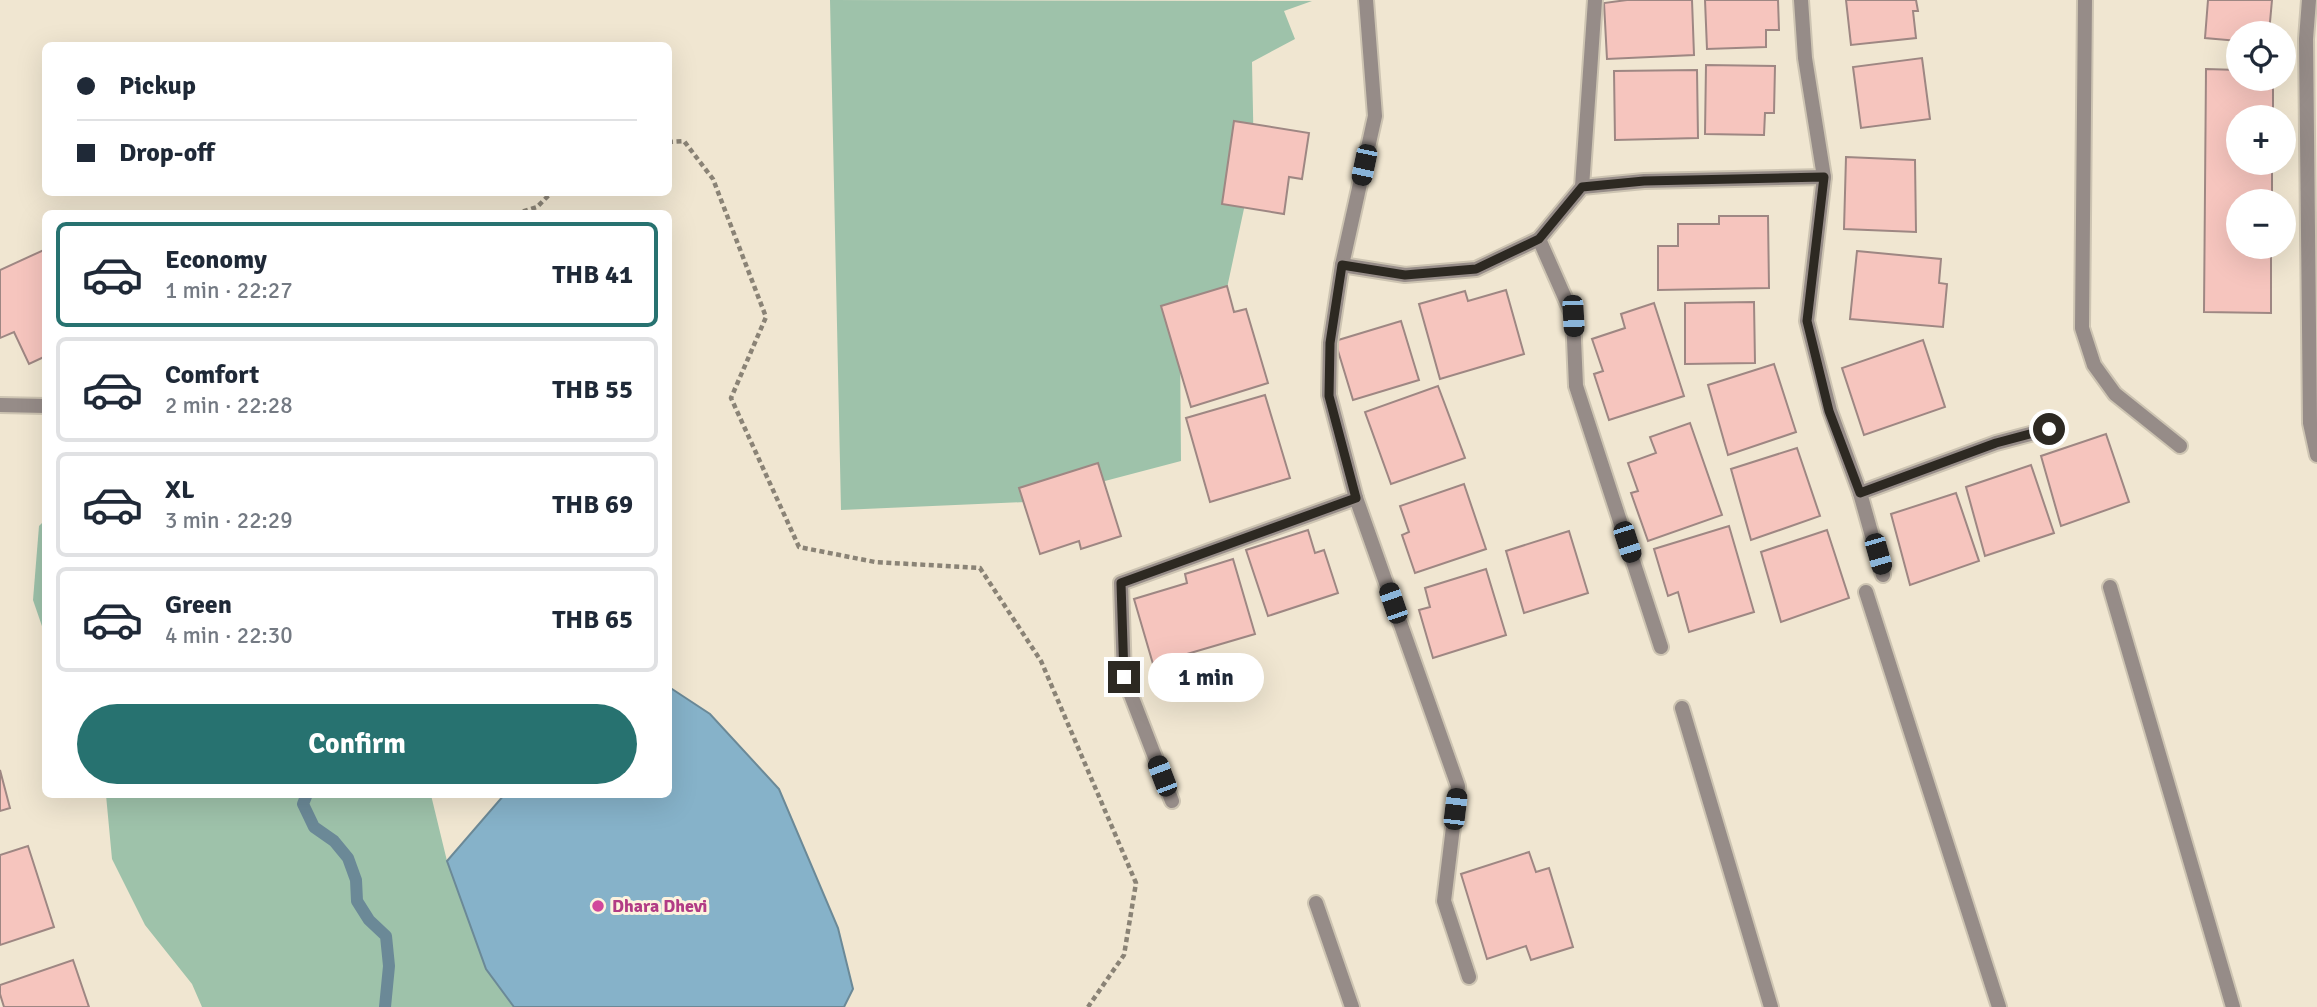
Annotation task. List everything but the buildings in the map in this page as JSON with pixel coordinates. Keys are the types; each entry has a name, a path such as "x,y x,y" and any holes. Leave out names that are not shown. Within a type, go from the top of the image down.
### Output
{"street":[{"path":"1366,0 1375,116 1342,265 1330,343 1329,396 1356,498 1458,786 1444,901 1469,977"},
{"path":"1342,265 1405,275 1476,269 1539,239 1582,187 1595,0"},
{"path":"1801,0 1805,58 1824,177 1807,321 1829,411 1860,493 1883,575"},
{"path":"2085,0 2082,328 2094,365 2115,394 2180,446"},
{"path":"2309,0 2306,52 2310,423 2317,454"},
{"path":"1582,187 1644,181 1824,177"},
{"path":"1539,239 1573,316 1576,386 1661,647"},
{"path":"0,405 42,406"},
{"path":"1860,493 1996,443 2049,429"},
{"path":"1172,801 1124,677 1121,583 1356,498"},
{"path":"2110,587 2232,1007"},
{"path":"1866,592 1999,1007"},
{"path":"1682,708 1772,1007"},
{"path":"1316,903 1352,1007"}],"path":[{"path":"672,142 684,141 713,179 766,317 731,398 799,547 875,562 980,568 1041,661 1136,883 1124,956 1088,1007"},
{"path":"526,210 537,206 548,196"}],"green space":[{"path":"830,0 1312,1 1284,11 1295,39 1252,62 1254,162 1221,316 1180,342 1181,461 1025,502 841,510"},
{"path":"42,523 42,626 33,600 39,526"},
{"path":"106,798 432,798 447,861 486,969 514,1007 202,1007 192,984 145,925 112,859"}],"water":[{"path":"672,689 710,714 779,789 838,928 853,989 844,1007 514,1007 486,969 447,861 501,798 672,798"}],"waterway":[{"path":"305,798 303,804 314,827 334,841 348,858 356,880 357,901 369,920 386,936 389,966 385,1007"}],"place":[{"name":"Dhara Dhevi","path":"598,906"}],"route":[{"path":"1124,677 1121,583 1356,498 1329,396 1330,343 1342,265 1405,275 1476,269 1539,239 1582,187 1644,181 1824,177 1807,321 1829,411 1860,493 1996,443 2049,429"}]}
